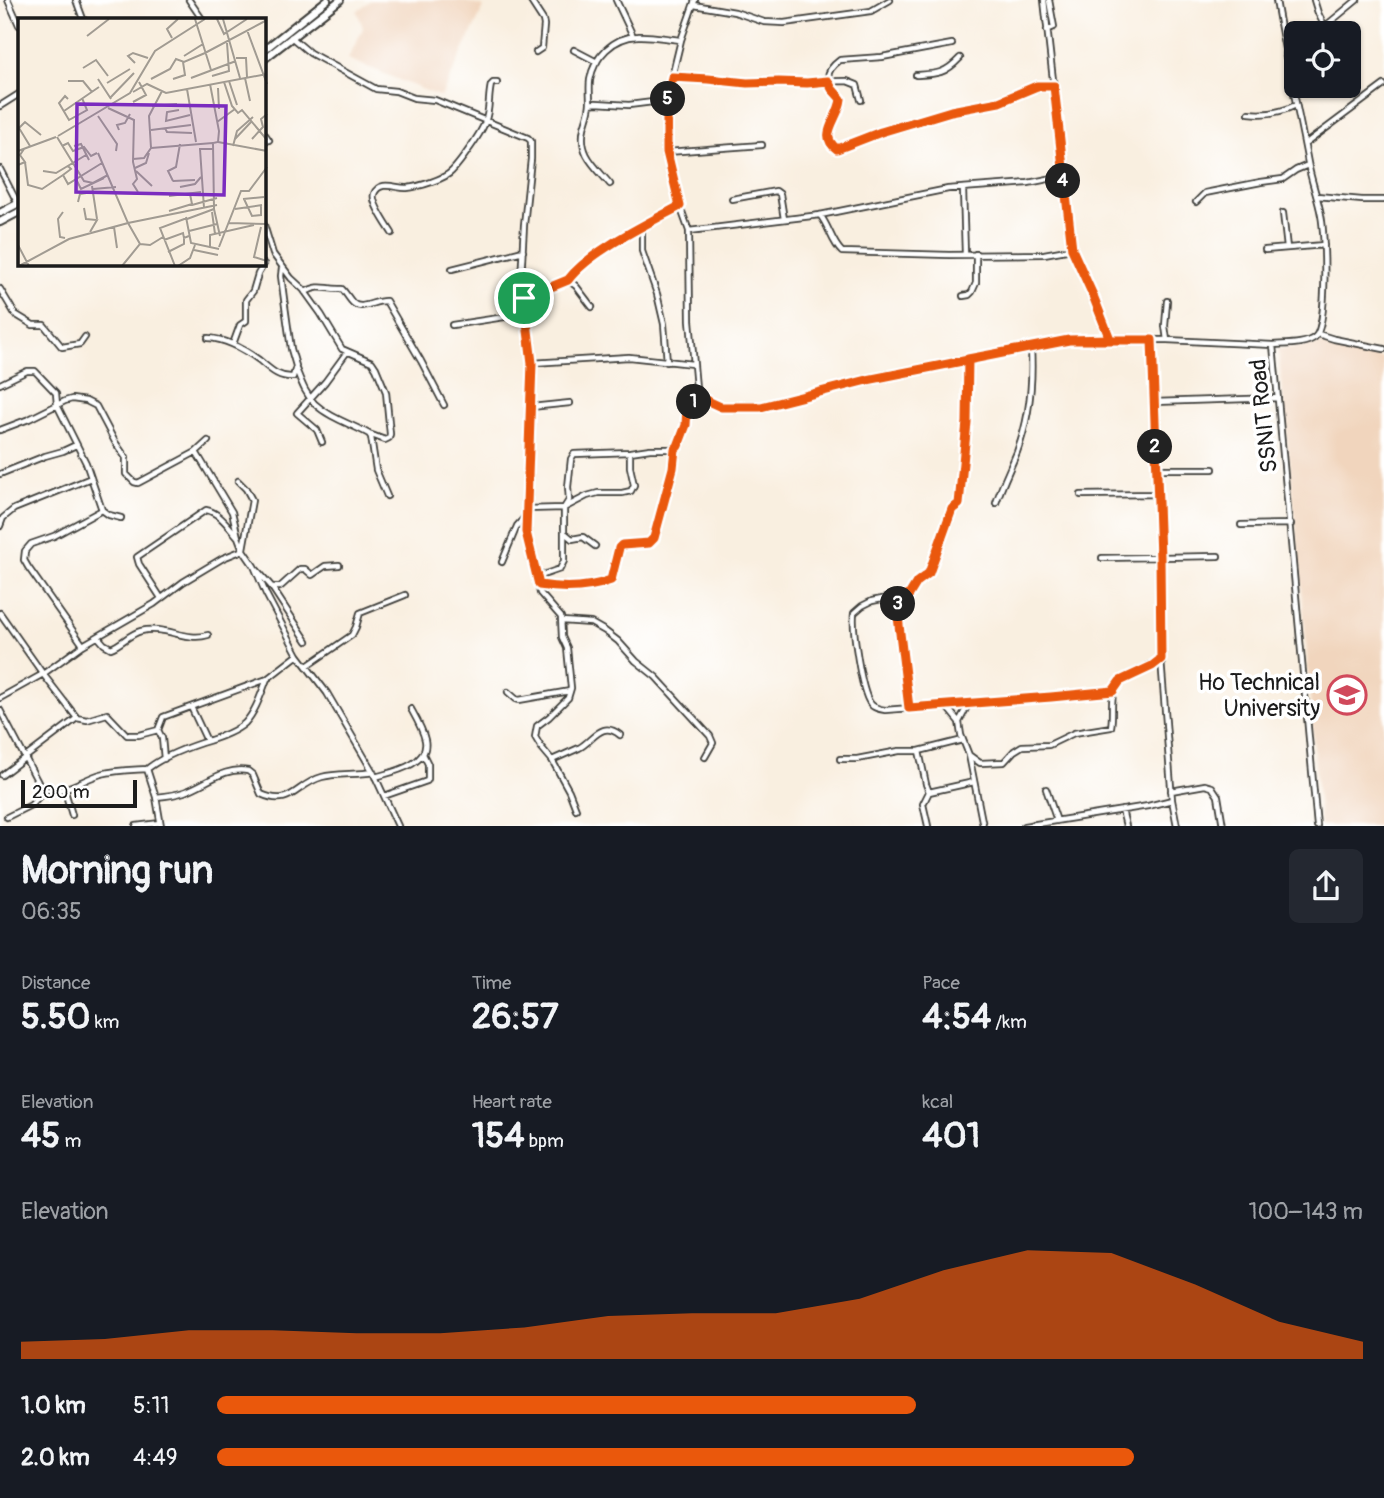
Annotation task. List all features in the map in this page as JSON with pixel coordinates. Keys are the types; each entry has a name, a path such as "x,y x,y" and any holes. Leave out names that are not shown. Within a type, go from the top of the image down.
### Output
{"main road":[{"path":"266,58 327,0"},
{"path":"266,49 340,0"},
{"path":"0,213 18,203"},
{"path":"0,222 18,213"}],"street":[{"path":"8,0 18,23"},
{"path":"189,0 201,18"},
{"path":"530,0 544,25 542,48 536,52"},
{"path":"616,0 633,36"},
{"path":"539,585 577,589 611,580 622,545 649,543 654,538 673,468 675,449 686,425 687,408 697,399 690,320 689,231 667,152 667,103 681,40 694,2 764,22 785,23 871,11 890,0"},
{"path":"1046,0 1072,249 1110,339"},
{"path":"1276,0 1284,46"},
{"path":"1314,0 1322,21"},
{"path":"1332,21 1357,0"},
{"path":"78,1 83,18"},
{"path":"289,34 310,53 376,89 435,100 531,141 522,281 532,363 526,532 540,593 559,613 562,621 562,637 567,648 571,688 568,698 537,726 535,737 552,760 576,809"},
{"path":"610,184 582,146 590,104 590,79 597,62 609,47 633,36 681,40"},
{"path":"952,44 882,57 840,60 828,71 828,81 841,99 835,120 828,129 831,144 837,149 881,132 951,111 999,102 1037,86 1054,86"},
{"path":"574,50 597,62"},
{"path":"916,75 942,72 951,68 960,58"},
{"path":"672,77 747,83 847,81 857,85 861,100"},
{"path":"392,233 376,204 374,193 382,186 408,188 452,172 486,122 491,85 497,83"},
{"path":"1305,144 1384,86"},
{"path":"0,106 18,95"},
{"path":"1295,98 1322,217 1322,312 1318,334 1384,349"},
{"path":"590,104 629,106 667,103"},
{"path":"1249,113 1267,114 1296,104"},
{"path":"266,135 270,140"},
{"path":"667,152 762,145"},
{"path":"1196,202 1205,193 1283,179 1308,165"},
{"path":"0,169 18,203"},
{"path":"689,231 820,215 948,189 1028,183 1063,176"},
{"path":"963,188 965,254"},
{"path":"732,199 776,191 780,194 784,219"},
{"path":"1317,196 1384,200"},
{"path":"524,298 568,280 597,254 680,206"},
{"path":"1283,213 1287,247"},
{"path":"820,215 842,252 1044,254 1072,249"},
{"path":"642,228 642,251 657,293 664,324 667,362"},
{"path":"266,232 272,254 305,292 342,349 372,362 380,374 386,392 389,438 385,440 369,434 339,419 315,404 304,388 291,349 282,267"},
{"path":"1265,250 1324,245"},
{"path":"452,269 523,251"},
{"path":"266,262 272,254"},
{"path":"963,296 969,295 975,286 976,254"},
{"path":"233,344 240,325 246,321 246,300 253,291 263,266"},
{"path":"568,280 592,307"},
{"path":"305,292 324,286 342,289 354,304 364,306 386,301 444,405"},
{"path":"0,289 15,314 33,325 44,325 62,347 79,344 85,337"},
{"path":"1167,301 1167,340"},
{"path":"453,325 525,314"},
{"name":"SSNIT Road","path":"1317,826 1273,345 1304,341 1318,334"},
{"path":"208,338 233,344 280,376 292,378 296,369"},
{"path":"697,396 721,407 761,407 867,380 1069,340 1167,340 1273,345"},
{"path":"1152,340 1161,659 1171,791 1177,826"},
{"path":"996,503 1018,449 1029,404 1031,348"},
{"path":"322,442 317,430 297,415 346,352"},
{"path":"532,363 629,357 693,364"},
{"path":"968,359 967,422 959,504 952,509 929,573 917,582 909,595 896,600 887,598 872,601 854,613 860,668 870,703 885,710 1113,691"},
{"path":"0,384 35,371 55,390 57,405 86,463 102,510 121,518"},
{"path":"1154,402 1278,398"},
{"path":"0,430 65,401 86,401 96,406 126,458 125,474 136,483 196,452 208,441"},
{"path":"531,407 570,404"},
{"path":"369,434 373,441 376,470 387,496"},
{"path":"0,474 76,445"},
{"path":"537,577 560,569 564,561 564,508 569,500 571,459 575,453 675,449"},
{"path":"196,452 232,512 243,550 271,586 307,641"},
{"path":"526,509 564,508 598,493 631,491 634,485 630,452"},
{"path":"1156,469 1213,469"},
{"path":"0,526 3,518 14,509 91,478"},
{"path":"237,481 246,489 252,500 243,550"},
{"path":"1081,495 1157,494"},
{"path":"83,645 28,567 24,560 24,551 31,544 54,536 102,510"},
{"path":"160,598 137,557 206,510 215,513 238,537"},
{"path":"502,562 517,526 525,517"},
{"path":"1241,525 1290,524"},
{"path":"565,534 572,538 583,537 595,546"},
{"path":"0,687 3,696 43,674 83,645 154,604 223,558 243,550"},
{"path":"1102,558 1218,556"},
{"path":"271,586 279,587 300,569 305,569 312,575 325,566 340,565"},
{"path":"254,566 258,579 298,655 327,692 374,775 398,826"},
{"path":"307,666 352,635 360,613 405,595"},
{"path":"896,600 909,708"},
{"path":"0,613 77,718 87,720 107,714 127,735 158,730"},
{"path":"562,621 591,623 618,641 710,736 713,743 705,757"},
{"path":"98,637 104,645 111,648 143,630 166,630 196,637 208,635"},
{"path":"164,759 162,738 158,730 163,717 267,680 298,655"},
{"path":"969,755 980,764 1004,762 1021,746 1049,744 1074,733 1111,727 1113,691 1120,681 1161,659"},
{"path":"7,817 31,805 45,790 64,788 98,775 147,769 243,725 267,680"},
{"path":"508,692 519,700 570,691"},
{"path":"959,722 970,703"},
{"path":"945,705 959,722 969,755 983,826"},
{"path":"191,707 207,741"},
{"path":"384,796 428,779 428,764 423,754 425,739 411,709"},
{"path":"0,710 41,788 45,790"},
{"path":"2,775 77,718"},
{"path":"552,760 579,748 603,730 614,731 620,735"},
{"path":"840,759 857,759 898,751 919,751 963,740"},
{"path":"919,751 929,792 923,804 928,826"},
{"path":"156,797 185,792 208,780 242,769 253,775 261,794 279,800 323,777 374,775 412,765 423,754"},
{"path":"136,826 160,825 156,797 147,769"},
{"path":"929,792 974,782"},
{"path":"1171,791 1205,785 1212,787 1218,796 1223,826"},
{"path":"64,788 72,815"},
{"path":"1046,789 1057,821"},
{"path":"1024,826 1172,800"},
{"path":"1122,810 1126,826"},
{"path":"1066,819 1068,826"}],"shaded area":[{"path":"371,0 459,0 484,7 441,97 348,59 363,28 357,11"},
{"name":"Ho Technical University","path":"1324,344 1384,359 1384,826 1320,826 1300,565 1278,349"}],"place":[{"name":"Ho Technical University","path":"1347,695"}],"route":[{"path":"524,298 532,363 526,532 539,585 561,589 577,589 611,580 622,545 649,543 654,538 673,468 675,449 686,425 687,408 697,396 721,407 761,407 867,380 968,359 1069,340 1152,340 1161,659 1120,681 1113,691 909,708 896,600 909,595 917,582 929,573 952,509 959,504 967,422 968,359 1031,348 1069,340 1110,339 1072,249 1054,86 1037,86 999,102 951,111 859,139 837,149 831,144 828,129 835,120 841,99 828,81 747,83 672,77 667,103 667,152 680,206 597,254 568,280 524,298"}]}
